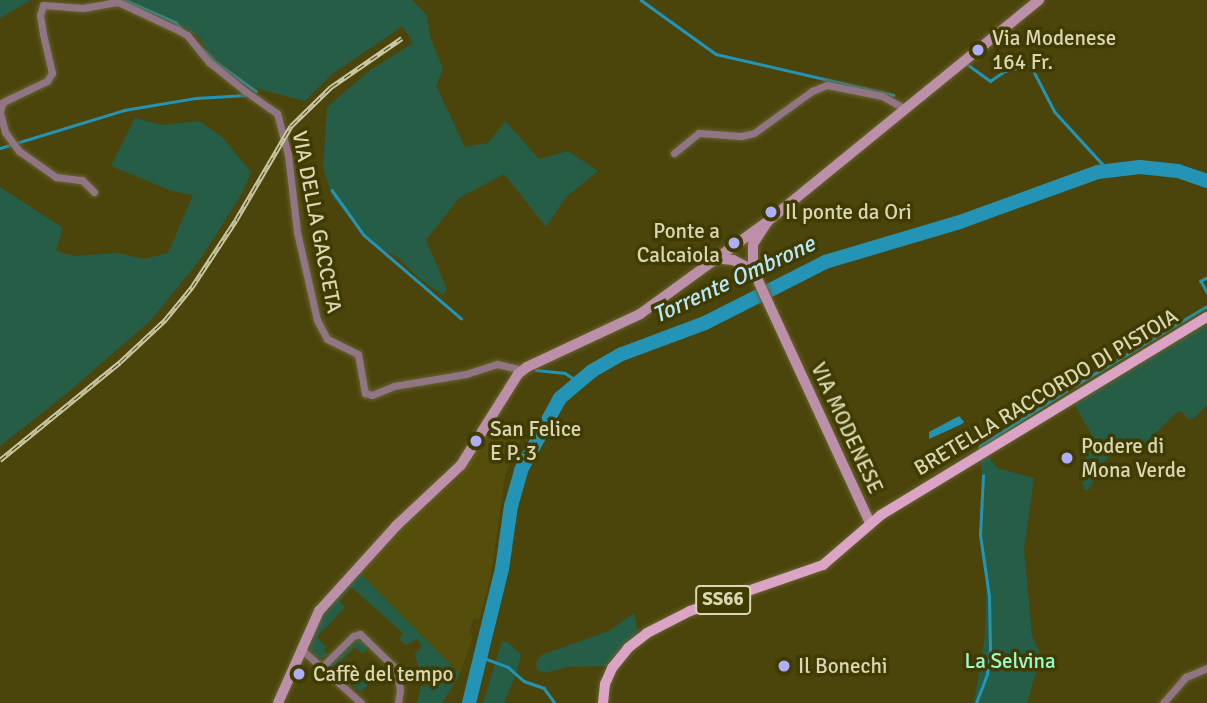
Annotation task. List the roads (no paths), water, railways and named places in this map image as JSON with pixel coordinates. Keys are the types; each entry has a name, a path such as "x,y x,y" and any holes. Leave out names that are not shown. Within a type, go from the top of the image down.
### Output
{"main road":[{"name":"BRETELLA RACCORDO DI PISTOIA","path":"870,523 1207,317"},
{"name":"VIA MODENESE","path":"603,703 612,668 628,648 647,632 690,611 823,565 842,551 870,523"}],"street":[{"path":"278,703 313,620 326,602 396,526 461,465 523,370 640,314 713,258 768,221 1039,0"},
{"name":"VIA DELLA GACCETA","path":"94,192 82,180 56,177 19,151 5,132 0,112 3,102 47,81 52,73 40,15 43,5 83,8 118,2 187,35 209,62 277,113 288,155 297,232 317,320 327,339 358,354 365,393 372,395 394,386 466,374 497,364 523,370"},
{"path":"674,153 699,133 741,136 754,133 813,91 827,85 882,96 905,109"},
{"path":"755,274 753,244 768,221"},
{"path":"713,258 733,260 755,274"},
{"name":"VIA MODENESE","path":"755,274 870,523"},
{"path":"322,667 353,636 360,635 396,669 400,690 398,703"},
{"path":"301,649 361,703"},
{"path":"1163,703 1189,674 1207,668"}],"water":[{"path":"959,416 964,422 962,424 929,439 929,432"}],"waterway":[{"path":"125,0 175,22 217,63 256,91"},
{"path":"641,0 716,54 893,95"},
{"path":"967,64 990,81 1005,71 1030,64 1055,112 1108,170"},
{"path":"0,148 124,110 196,98 245,95"},
{"name":"Torrente Ombrone","path":"469,703 502,569 511,506 521,470 560,398 592,371 622,354 705,323 825,262 957,223 1098,172 1140,167 1178,171 1207,181"},
{"path":"332,190 364,235 461,318"},
{"path":"1207,278 1201,281 1207,292"},
{"path":"1074,386 1207,306"},
{"path":"536,370 565,373 578,381"},
{"path":"979,450 980,446 1066,391"},
{"path":"976,703 987,674 990,649 989,596 980,535 983,476"},
{"path":"481,657 508,667 524,681 544,688 555,703"}],"railway":[{"path":"0,460 120,362 165,320 192,287 236,220 291,126 331,87 402,38"}],"place":[{"name":"Via Modenese 164 Fr.","path":"978,50"},
{"name":"Il ponte da Ori","path":"771,212"},
{"name":"Ponte a Calcaiola","path":"734,243"},
{"name":"San Felice E P. 3","path":"476,441"},
{"name":"Podere di Mona Verde","path":"1067,458"},
{"name":"Il Bonechi","path":"784,666"},
{"name":"Caffè del tempo","path":"299,674"}],"park label":[{"name":"La Selvina","path":"1010,661"}]}
